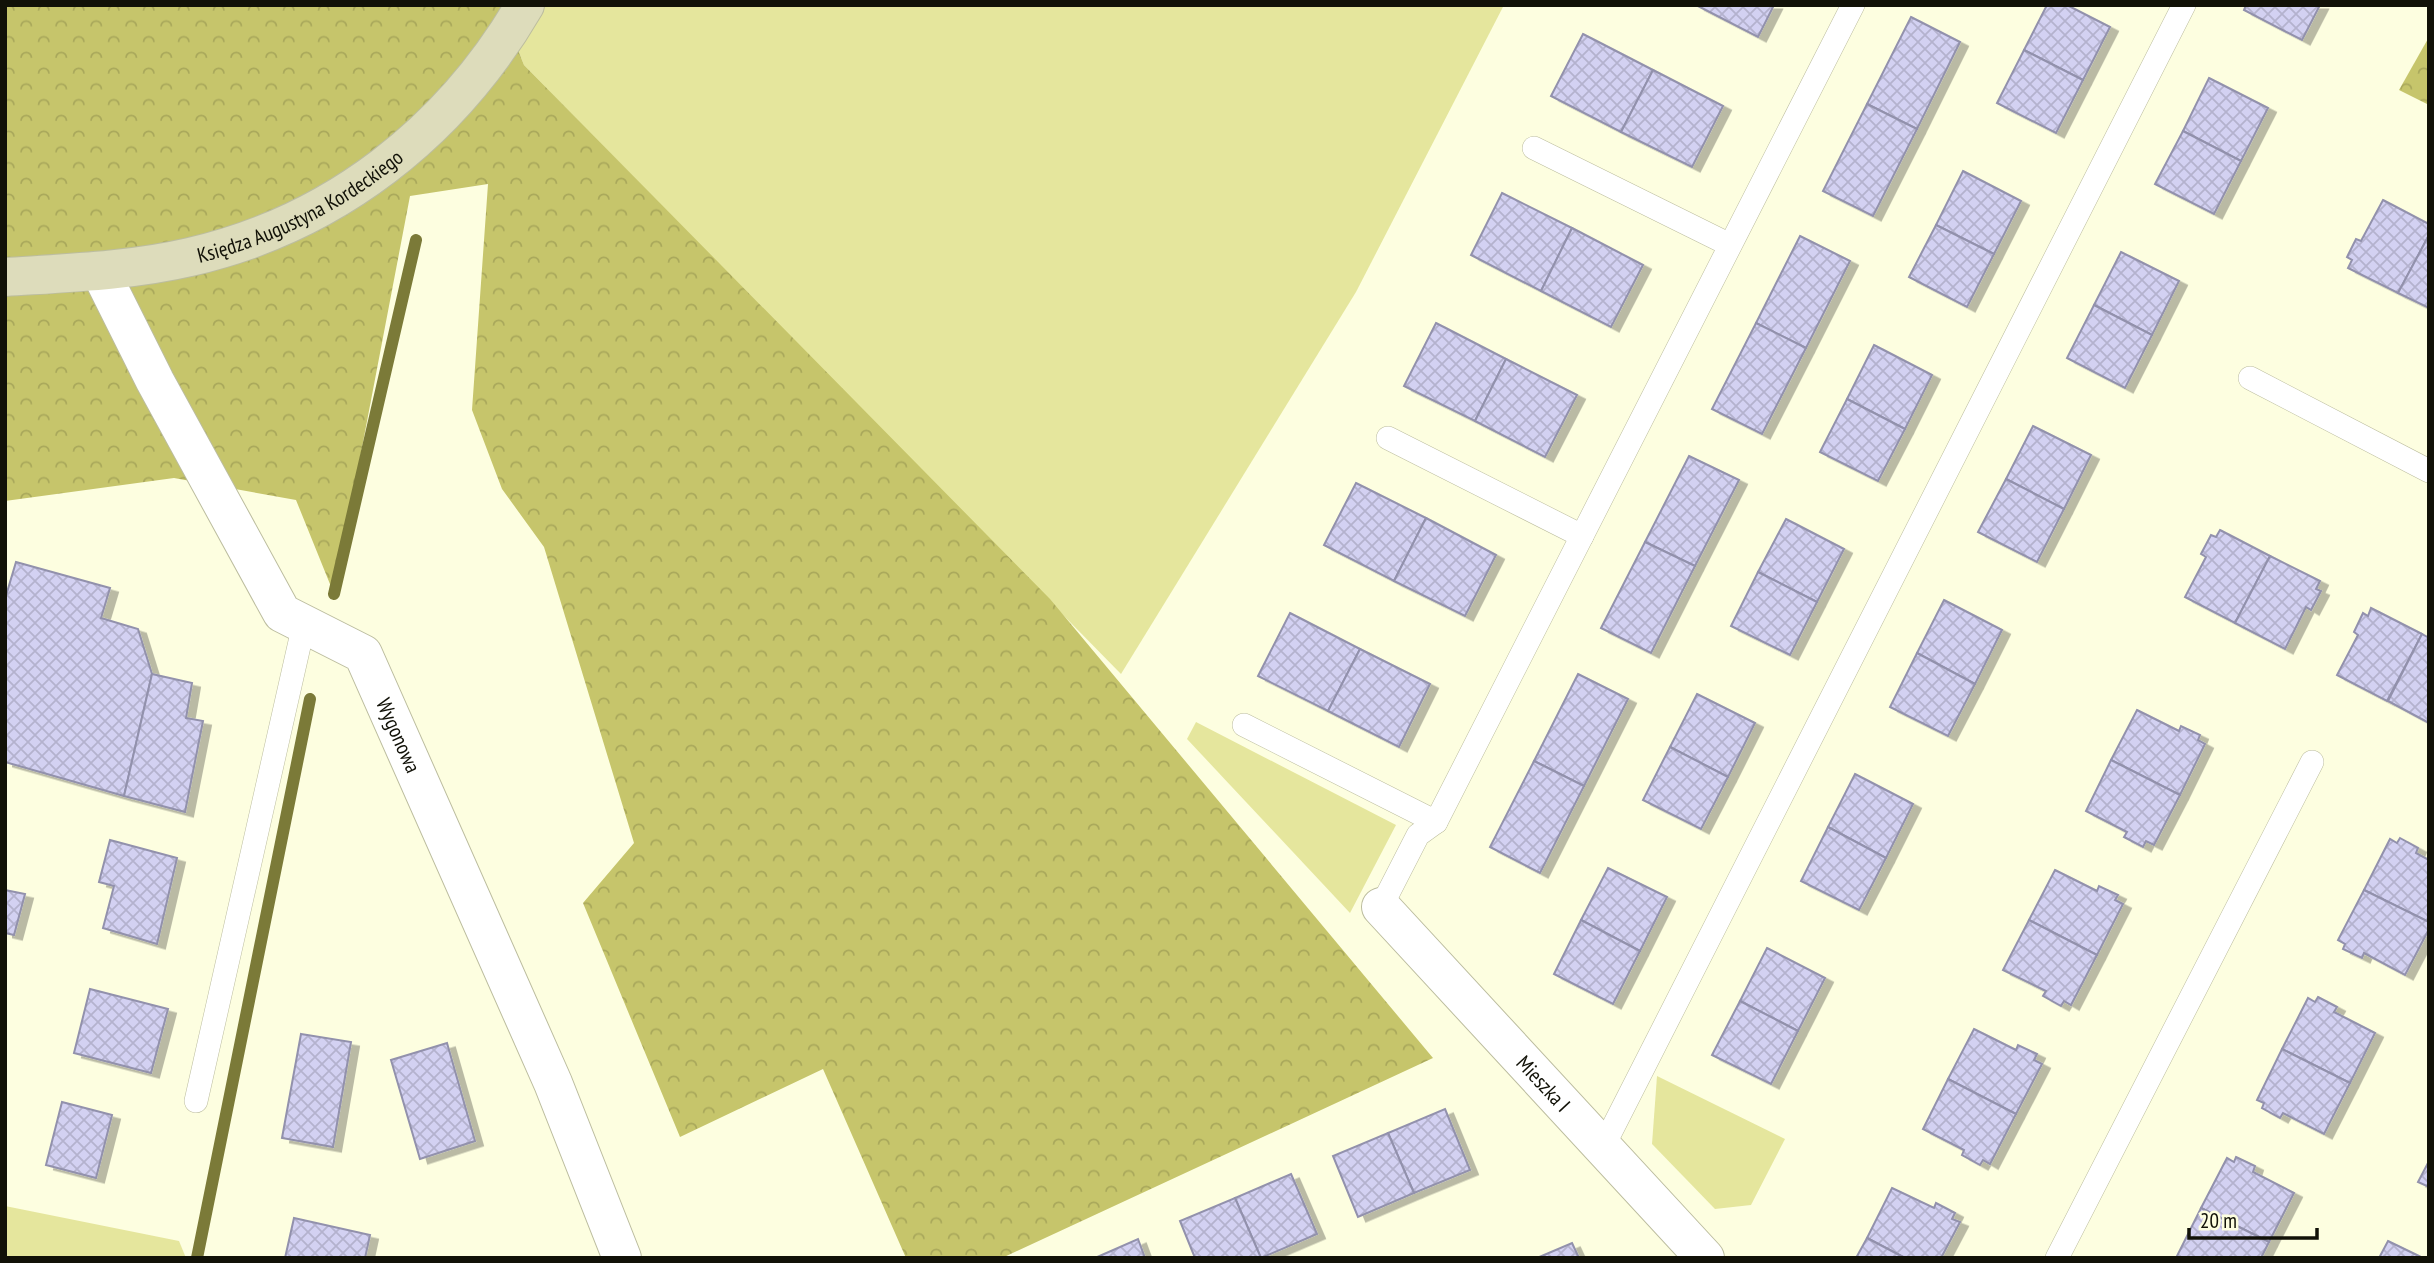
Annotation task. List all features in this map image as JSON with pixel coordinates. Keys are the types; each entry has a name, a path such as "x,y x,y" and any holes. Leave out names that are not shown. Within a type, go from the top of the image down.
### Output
{"street":[{"name":"Księdza Augustyna Kordeckiego","path":"5,277 100,271 189,257 269,233 307,216 393,160 440,118 499,47 525,5"},
{"name":"Wygonowa","path":"100,271 155,381 282,613 363,654 553,1083 622,1258"},
{"name":"Mieszka I","path":"1381,907 1705,1258"}],"lane":[{"path":"1381,907 1418,835 1436,822 1853,5"},
{"path":"1603,1147 2184,5"},
{"path":"1535,148 1730,246"},
{"path":"2250,378 2429,471"},
{"path":"1388,438 1582,536"},
{"path":"195,1101 304,624"},
{"path":"1244,725 1436,822"},
{"path":"2057,1258 2312,762"}],"green space":[{"path":"5,5 500,5 524,65 1050,599 1433,1058 1002,1258 906,1258 823,1069 680,1137 583,903 634,843 544,547 502,489 472,410 488,184 410,196 334,594 296,500 174,478 5,501"},
{"path":"500,5 1504,5 1356,292 1121,674 524,65"},
{"path":"2429,37 2429,105 2399,90"},
{"path":"1196,722 1396,825 1350,913 1187,739"},
{"path":"1657,1076 1785,1139 1751,1205 1715,1209 1652,1144"},
{"path":"5,1206 179,1241 186,1258 5,1258"}],"building":[{"path":"1696,5 1774,5 1758,37"},
{"path":"2047,5 2067,5 2110,27 2083,80 2024,50"},
{"path":"2246,5 2320,5 2302,40 2244,10"},
{"path":"1911,17 1960,42 1917,129 1867,104"},
{"path":"1583,34 1653,70 1621,132 1551,96"},
{"path":"2024,50 2083,80 2056,133 1997,103"},
{"path":"1653,70 1723,106 1692,167 1621,132"},
{"path":"2209,78 2268,108 2241,161 2183,131"},
{"path":"1867,104 1917,129 1873,216 1823,191"},
{"path":"2183,131 2241,161 2214,214 2155,184"},
{"path":"1963,171 2021,201 1994,254 1936,225"},
{"path":"1502,193 1572,228 1541,291 1471,255"},
{"path":"2383,200 2429,224 2429,235 2398,293 2348,268 2352,260 2347,257 2356,239 2361,241"},
{"path":"1936,225 1994,254 1967,307 1909,277"},
{"path":"1572,228 1643,265 1611,327 1541,291"},
{"path":"2429,235 2429,308 2398,293"},
{"path":"1800,236 1850,261 1806,348 1756,323"},
{"path":"2121,252 2179,281 2152,335 2094,305"},
{"path":"2094,305 2152,335 2125,388 2067,358"},
{"path":"1436,323 1506,359 1475,421 1404,386"},
{"path":"1756,323 1806,348 1762,434 1712,409"},
{"path":"1874,345 1932,375 1905,429 1847,399"},
{"path":"1506,359 1577,395 1545,457 1475,421"},
{"path":"1847,399 1905,429 1878,481 1820,452"},
{"path":"2033,426 2091,455 2064,509 2006,479"},
{"path":"1689,456 1739,480 1695,566 1645,542"},
{"path":"2006,479 2064,509 2037,562 1978,532"},
{"path":"1356,483 1426,518 1394,581 1324,545"},
{"path":"1426,518 1496,555 1465,616 1394,581"},
{"path":"1786,519 1844,549 1817,602 1758,572"},
{"path":"2220,530 2270,556 2235,623 2185,597 2206,557 2201,554 2211,535 2216,537"},
{"path":"1645,542 1695,566 1651,653 1601,628"},
{"path":"2270,556 2320,581 2316,589 2321,591 2311,610 2306,607 2285,649 2235,623"},
{"path":"16,562 110,588 101,618 138,629 152,674 124,796 5,762 5,599"},
{"path":"1758,572 1817,602 1790,655 1731,626"},
{"path":"1944,600 2002,630 1975,684 1917,653"},
{"path":"2371,608 2422,634 2387,701 2337,675 2358,635 2354,632 2363,613 2368,616"},
{"path":"1290,613 1360,649 1328,711 1258,676"},
{"path":"2422,634 2429,638 2429,723 2388,701"},
{"path":"1360,649 1430,684 1399,747 1328,711"},
{"path":"1917,653 1975,684 1948,736 1890,707"},
{"path":"152,674 192,683 186,718 203,721 185,812 124,796"},
{"path":"1578,674 1628,699 1584,786 1534,761"},
{"path":"1697,694 1755,723 1728,777 1670,747"},
{"path":"2137,710 2179,731 2181,726 2200,735 2198,740 2205,744 2180,795 2111,760"},
{"path":"1670,747 1728,777 1701,829 1643,800"},
{"path":"2111,760 2180,795 2154,845 2146,841 2143,847 2124,837 2127,832 2086,811"},
{"path":"1534,761 1584,786 1540,873 1490,847"},
{"path":"1855,774 1913,804 1886,858 1828,827"},
{"path":"1828,827 1886,858 1859,910 1801,881"},
{"path":"2400,838 2418,848 2416,853 2429,860 2429,922 2364,890 2390,839 2397,843"},
{"path":"110,840 177,858 157,944 103,928 114,886 99,882"},
{"path":"1608,868 1667,897 1640,951 1581,920"},
{"path":"2055,870 2097,891 2099,886 2118,895 2115,900 2123,904 2097,955 2029,920"},
{"path":"5,890 25,894 14,935 5,933"},
{"path":"2364,890 2429,922 2429,929 2405,975 2364,953 2362,958 2343,949 2345,944 2338,940"},
{"path":"1581,920 1640,951 1613,1004 1554,974"},
{"path":"2029,920 2097,955 2071,1005 2064,1001 2061,1006 2043,996 2046,991 2003,970"},
{"path":"1767,948 1825,978 1798,1031 1740,1001"},
{"path":"90,989 168,1009 151,1073 74,1053"},
{"path":"2318,997 2337,1007 2334,1012 2375,1033 2350,1083 2282,1049 2308,998 2315,1002"},
{"path":"1740,1001 1798,1031 1771,1084 1712,1055"},
{"path":"1974,1029 2016,1050 2018,1045 2037,1054 2034,1060 2042,1064 2016,1114 1948,1079"},
{"path":"301,1034 351,1042 333,1147 282,1138"},
{"path":"447,1043 475,1141 420,1159 391,1060"},
{"path":"2282,1049 2350,1083 2324,1134 2283,1113 2280,1118 2262,1108 2264,1103 2257,1100"},
{"path":"1948,1079 2016,1114 1990,1164 1983,1160 1980,1165 1962,1155 1964,1150 1923,1129"},
{"path":"62,1102 112,1115 96,1178 46,1165"},
{"path":"1445,1109 1470,1170 1414,1193 1388,1133"},
{"path":"1388,1133 1414,1193 1358,1217 1333,1156"},
{"path":"2236,1157 2255,1166 2253,1172 2294,1193 2269,1242 2201,1208 2227,1158 2234,1162"},
{"path":"2429,1161 2429,1187 2418,1182"},
{"path":"1291,1174 1317,1234 1261,1258 1235,1198"},
{"path":"1892,1188 1934,1208 1936,1203 1955,1213 1952,1219 1960,1222 1941,1258 1905,1258 1867,1238"},
{"path":"1235,1198 1261,1258 1195,1258 1180,1221"},
{"path":"2201,1208 2269,1242 2261,1258 2176,1258"},
{"path":"294,1218 370,1235 365,1258 285,1258"},
{"path":"1867,1238 1905,1258 1856,1258"},
{"path":"1138,1239 1145,1258 1095,1258"},
{"path":"2388,1241 2423,1258 2379,1258"},
{"path":"1572,1243 1579,1258 1537,1258"}],"waterway":[{"path":"334,594 416,240"},
{"path":"197,1258 310,699"}]}
